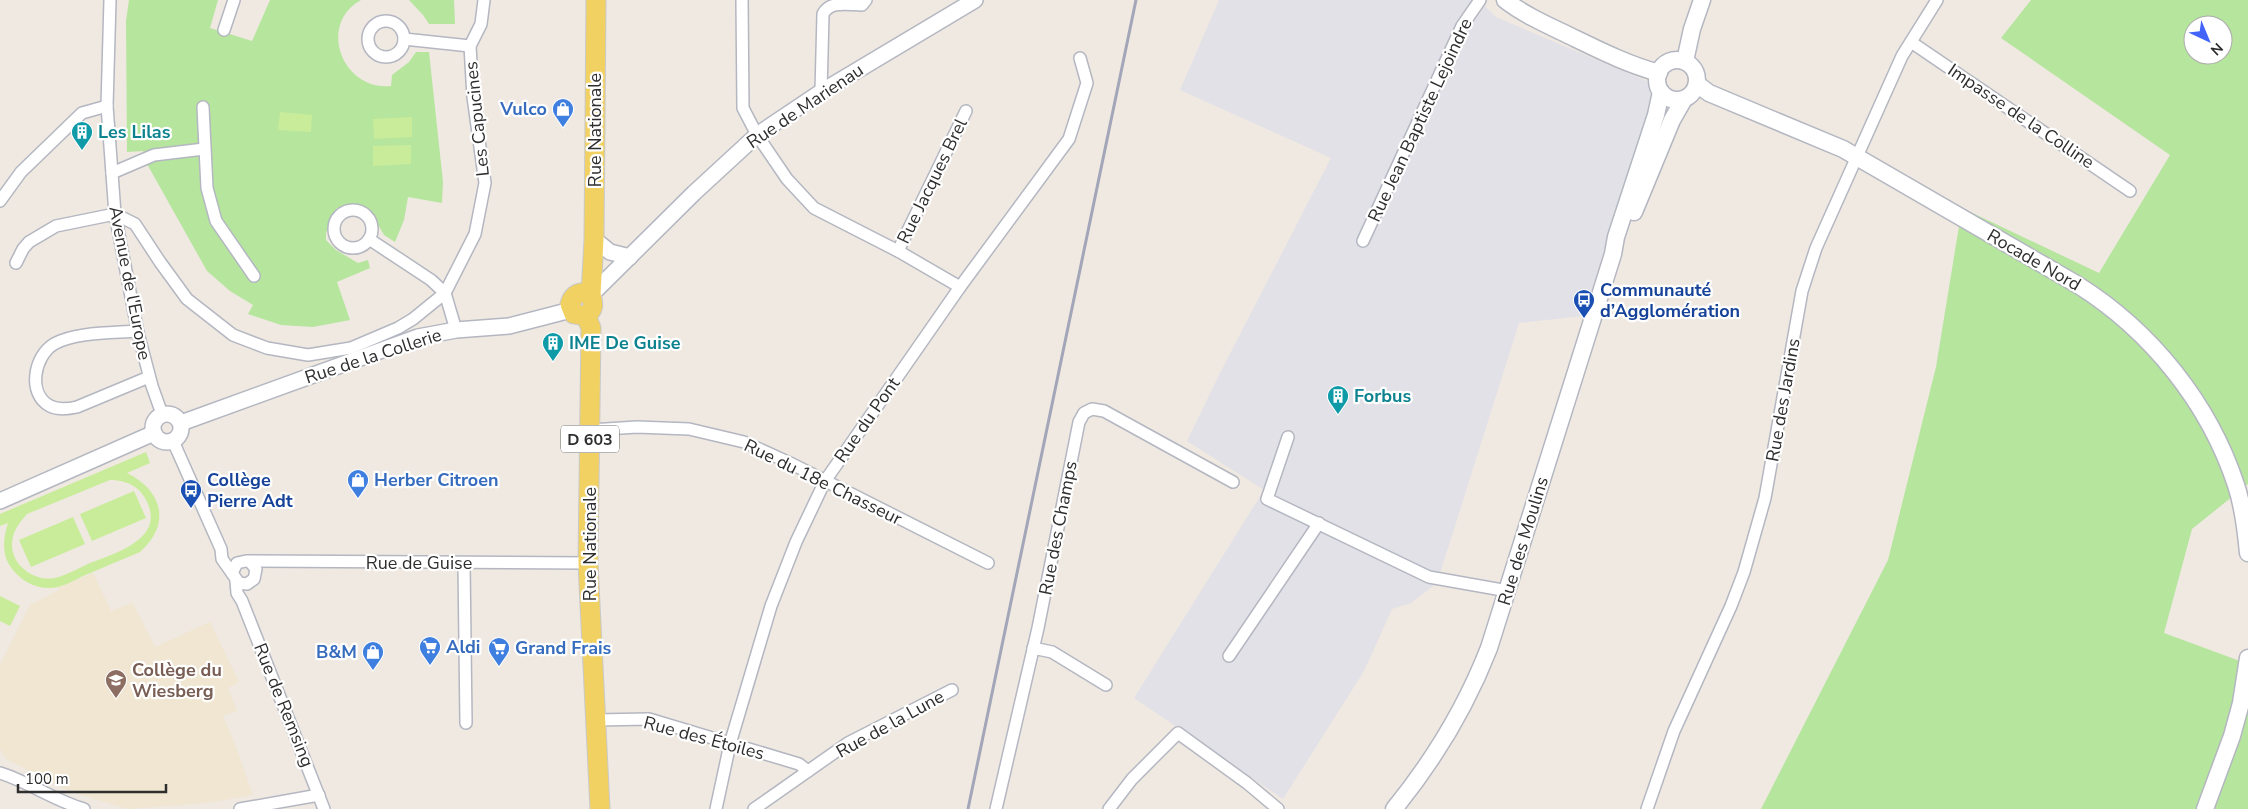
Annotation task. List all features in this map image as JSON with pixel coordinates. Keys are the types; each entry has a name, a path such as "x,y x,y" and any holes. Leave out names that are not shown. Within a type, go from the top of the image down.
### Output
{"main road":[{"name":"Rue Nationale","path":"596,0 594,239 592,261 581,304 591,328 588,563 600,809"},
{"path":"1505,0 1536,19 1623,61 1659,73"},
{"path":"1685,61 1694,20 1702,0"},
{"path":"1672,60 1685,61 1694,68 1697,84 1690,96 1684,99 1671,99 1658,86 1659,73 1662,67 1672,60"},
{"name":"Rocade Nord","path":"1697,84 1709,93 1804,132 1857,157 2084,289 2114,310 2145,337 2179,378 2222,450 2237,487 2248,553"},
{"name":"Rue des Moulins","path":"1394,809 1441,744 1469,696 1490,648 1662,92"},
{"name":"Rue des Moulins","path":"1613,254 1636,209 1676,109 1684,99"},
{"path":"2205,809 2232,736 2248,658"}],"street":[{"name":"Avenue de l'Europe","path":"110,0 107,106 115,214 137,331 149,377 162,414"},
{"path":"224,30 234,0"},
{"path":"742,0 743,108 757,135 787,179 814,208 898,251 960,287"},
{"path":"820,92 824,14 826,9 832,4 862,5 866,0"},
{"name":"Rue de Marienau","path":"581,304 694,192 757,135 820,92 975,0"},
{"name":"Rue Jean Baptiste Lejoindre","path":"1363,241 1462,26 1480,0"},
{"name":"Rue des Jardins","path":"1647,809 1674,730 1731,606 1744,572 1766,498 1802,291 1816,248 1902,56 1938,0"},
{"name":"Les Capucines","path":"115,214 135,224 187,299 233,335 267,348 308,355 351,348 372,341 406,324 445,292 475,234 485,183 473,96 470,46 481,24 483,3"},
{"path":"404,39 470,46"},
{"name":"Impasse de la Colline","path":"1911,42 2130,191"},
{"name":"Rue du Pont","path":"716,809 730,744 771,606 796,542 825,481 960,287 1069,139 1087,83 1080,58"},
{"path":"0,201 21,172 82,113 107,106"},
{"path":"203,107 207,188 216,221 254,276"},
{"name":"Rue Jacques Brel","path":"898,251 966,111"},
{"path":"112,173 154,155 204,149"},
{"path":"16,263 29,242 56,226 115,214"},
{"path":"369,239 431,280 445,292 456,330"},
{"path":"594,239 610,252 630,257"},
{"name":"Rue de la Collerie","path":"181,423 418,338 456,330 509,326 581,304"},
{"path":"137,331 74,338 54,344 43,354 37,367 36,382 40,397 50,406 64,409 77,407 149,377"},
{"name":"Rue des Champs","path":"996,809 1033,648 1079,422 1084,413 1092,409 1104,411 1233,482"},
{"path":"162,414 173,415 181,423 180,434 173,441 162,441 154,433 154,422 162,414"},
{"name":"Rue du 18e Chasseur","path":"590,430 636,426 689,429 744,442 988,562"},
{"path":"0,501 154,433"},
{"path":"1288,437 1267,498 1429,577 1508,590"},
{"name":"Rue de Remsing","path":"173,441 221,549 222,559 238,579 237,593 242,601 324,809"},
{"path":"1229,656 1319,524"},
{"path":"221,549 254,566 256,575 254,580 238,579 234,565 245,562"},
{"name":"Rue de Guise","path":"245,562 588,563"},
{"path":"464,563 466,723"},
{"path":"1033,648 1052,652 1106,685"},
{"name":"Rue de la Lune","path":"754,809 848,743 952,690"},
{"name":"Rue des Étoiles","path":"596,720 649,720 799,764 808,771"},
{"path":"1109,809 1132,779 1178,733 1247,783 1278,809"},
{"path":"0,774 16,778 72,806 84,809"},
{"path":"240,809 319,795"}],"shaded area":[{"path":"1219,0 1479,0 1496,17 1651,83 1656,98 1583,316 1519,323 1437,583 1411,603 1392,609 1364,671 1283,799 1134,698 1264,490 1187,441 1331,158 1180,90"},
{"name":"Collège du Wiesberg","path":"93,573 111,611 133,603 155,647 210,622 239,682 228,688 237,711 223,716 253,795 207,803 128,809 71,792 6,759 0,749 0,665 30,605 59,590 59,587"}],"green space":[{"path":"129,0 218,0 210,28 252,41 270,0 361,0 348,11 340,24 338,39 341,54 348,67 359,78 374,85 391,86 392,75 409,62 416,52 429,52 443,182 442,203 408,197 404,220 395,242 384,235 365,207 337,208 326,233 326,240 336,250 358,263 368,260 370,268 337,282 350,320 313,327 281,325 248,314 253,305 230,291 207,271 147,164 143,151 127,152 126,21"},
{"path":"409,0 454,0 455,24 429,24"},
{"path":"2031,0 2248,0 2248,484 2192,529 2164,633 2248,664 2248,809 1761,809 1888,560 1936,367 1962,208 2099,273 2170,155 2001,38"},
{"path":"280,112 312,115 311,132 278,130"},
{"path":"412,117 412,137 374,139 373,119"},
{"path":"411,145 411,164 373,166 373,146"},
{"path":"146,452 150,463 127,473 139,480 148,489 155,498 159,508 156,530 150,541 140,552 64,585 52,588 39,587 27,582 17,575 9,565 4,547 8,523 0,526 0,514","holes":["110,480 132,485 141,492 147,502 151,515 149,526 135,543 55,578 47,579 33,575 20,566 13,553 12,540 16,528 27,514"]},
{"path":"134,491 146,518 92,541 80,514"},
{"path":"73,517 85,544 31,567 19,540"},
{"path":"0,596 20,606 10,626 0,621"}],"railway":[{"path":"968,809 1136,0"}],"place":[{"name":"Vulco","path":"563,128"},
{"name":"Les Lilas","path":"82,151"},
{"name":"Communauté d’Agglomération","path":"1584,319"},
{"name":"IME De Guise","path":"553,362"},
{"name":"Forbus","path":"1338,415"},
{"name":"Herber Citroen","path":"358,499"},
{"name":"Collège Pierre Adt","path":"191,509"},
{"name":"Aldi","path":"430,666"},
{"name":"Grand Frais","path":"499,667"},
{"name":"B&M","path":"373,671"},
{"name":"Collège du Wiesberg","path":"116,699"}]}
